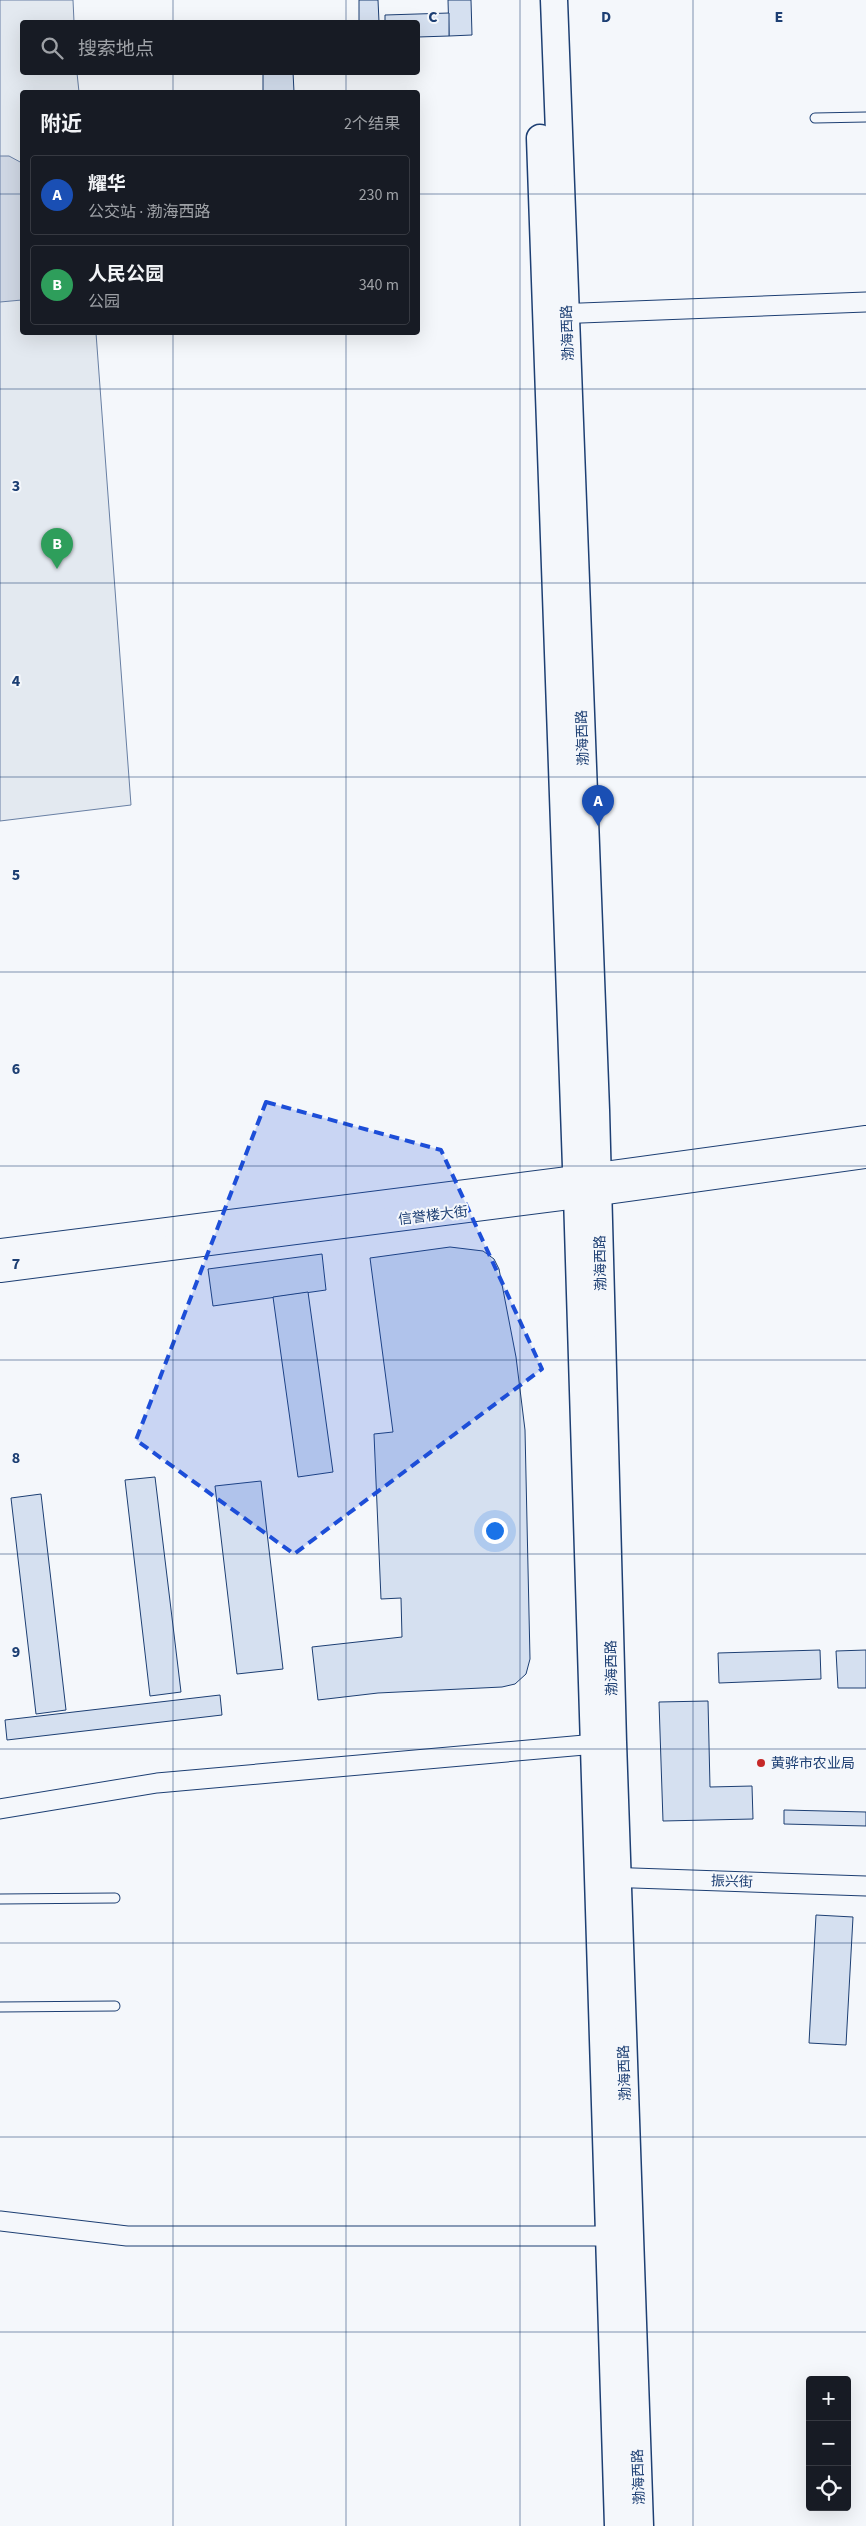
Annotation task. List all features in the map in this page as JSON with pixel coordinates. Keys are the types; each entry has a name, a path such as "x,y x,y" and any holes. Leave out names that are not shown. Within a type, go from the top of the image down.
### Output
{"main road":[{"name":"渤海西路","path":"536,0 556,314 587,1186 619,2236 618,2526"},
{"name":"渤海西路","path":"554,0 556,314"},
{"name":"渤海西路","path":"619,2236 640,2526"}],"street":[{"path":"556,314 866,302"},
{"name":"信誉楼大街","path":"0,1270 587,1186 866,1138"},
{"name":"信誉楼大街","path":"0,1251 866,1156"},
{"path":"0,1808 157,1783 603,1743"},
{"name":"振兴街","path":"607,1877 866,1886"},
{"path":"0,2221 127,2236 619,2236"}],"lane":[{"path":"815,118 866,117"},
{"path":"0,1899 116,1898"},
{"path":"0,2007 115,2006"}],"highlighted area":[{"path":"266,1102 441,1150 542,1369 294,1554 136,1440"}],"shaded area":[{"path":"0,0 73,0 74,20 20,20 20,75 77,75 79,90 20,90 20,335 96,335 131,805 0,821"},
{"path":"0,156 9,156 20,162 20,300 0,302"}],"building":[{"path":"359,0 378,0 379,20 359,20"},
{"path":"448,0 471,0 472,35 449,36"},
{"path":"449,13 449,36 420,37 420,20 385,20 385,15"},
{"path":"263,75 293,75 294,90 263,90"},
{"path":"450,1247 483,1251 494,1259 499,1269 516,1357 525,1430 530,1659 526,1674 515,1684 502,1687 378,1693 318,1700 312,1647 402,1637 401,1598 381,1599 374,1434 393,1432 370,1258"},
{"path":"322,1254 326,1290 213,1306 208,1269"},
{"path":"308,1292 333,1472 298,1477 273,1297"},
{"path":"155,1477 181,1692 150,1696 125,1480"},
{"path":"261,1481 283,1669 237,1674 215,1486"},
{"path":"41,1494 66,1710 36,1714 11,1498"},
{"path":"820,1650 821,1679 719,1683 718,1653"},
{"path":"866,1650 866,1688 838,1688 836,1651"},
{"path":"220,1695 222,1715 7,1740 5,1720"},
{"path":"708,1701 710,1787 752,1786 753,1819 663,1821 659,1702"},
{"path":"784,1810 866,1812 866,1826 784,1824"},
{"path":"816,1915 853,1917 846,2045 809,2043"}],"place":[{"name":"人民公园","path":"57,569"},
{"name":"耀华","path":"598,826"},
{"name":"黄骅市农业局","path":"761,1763"}]}
